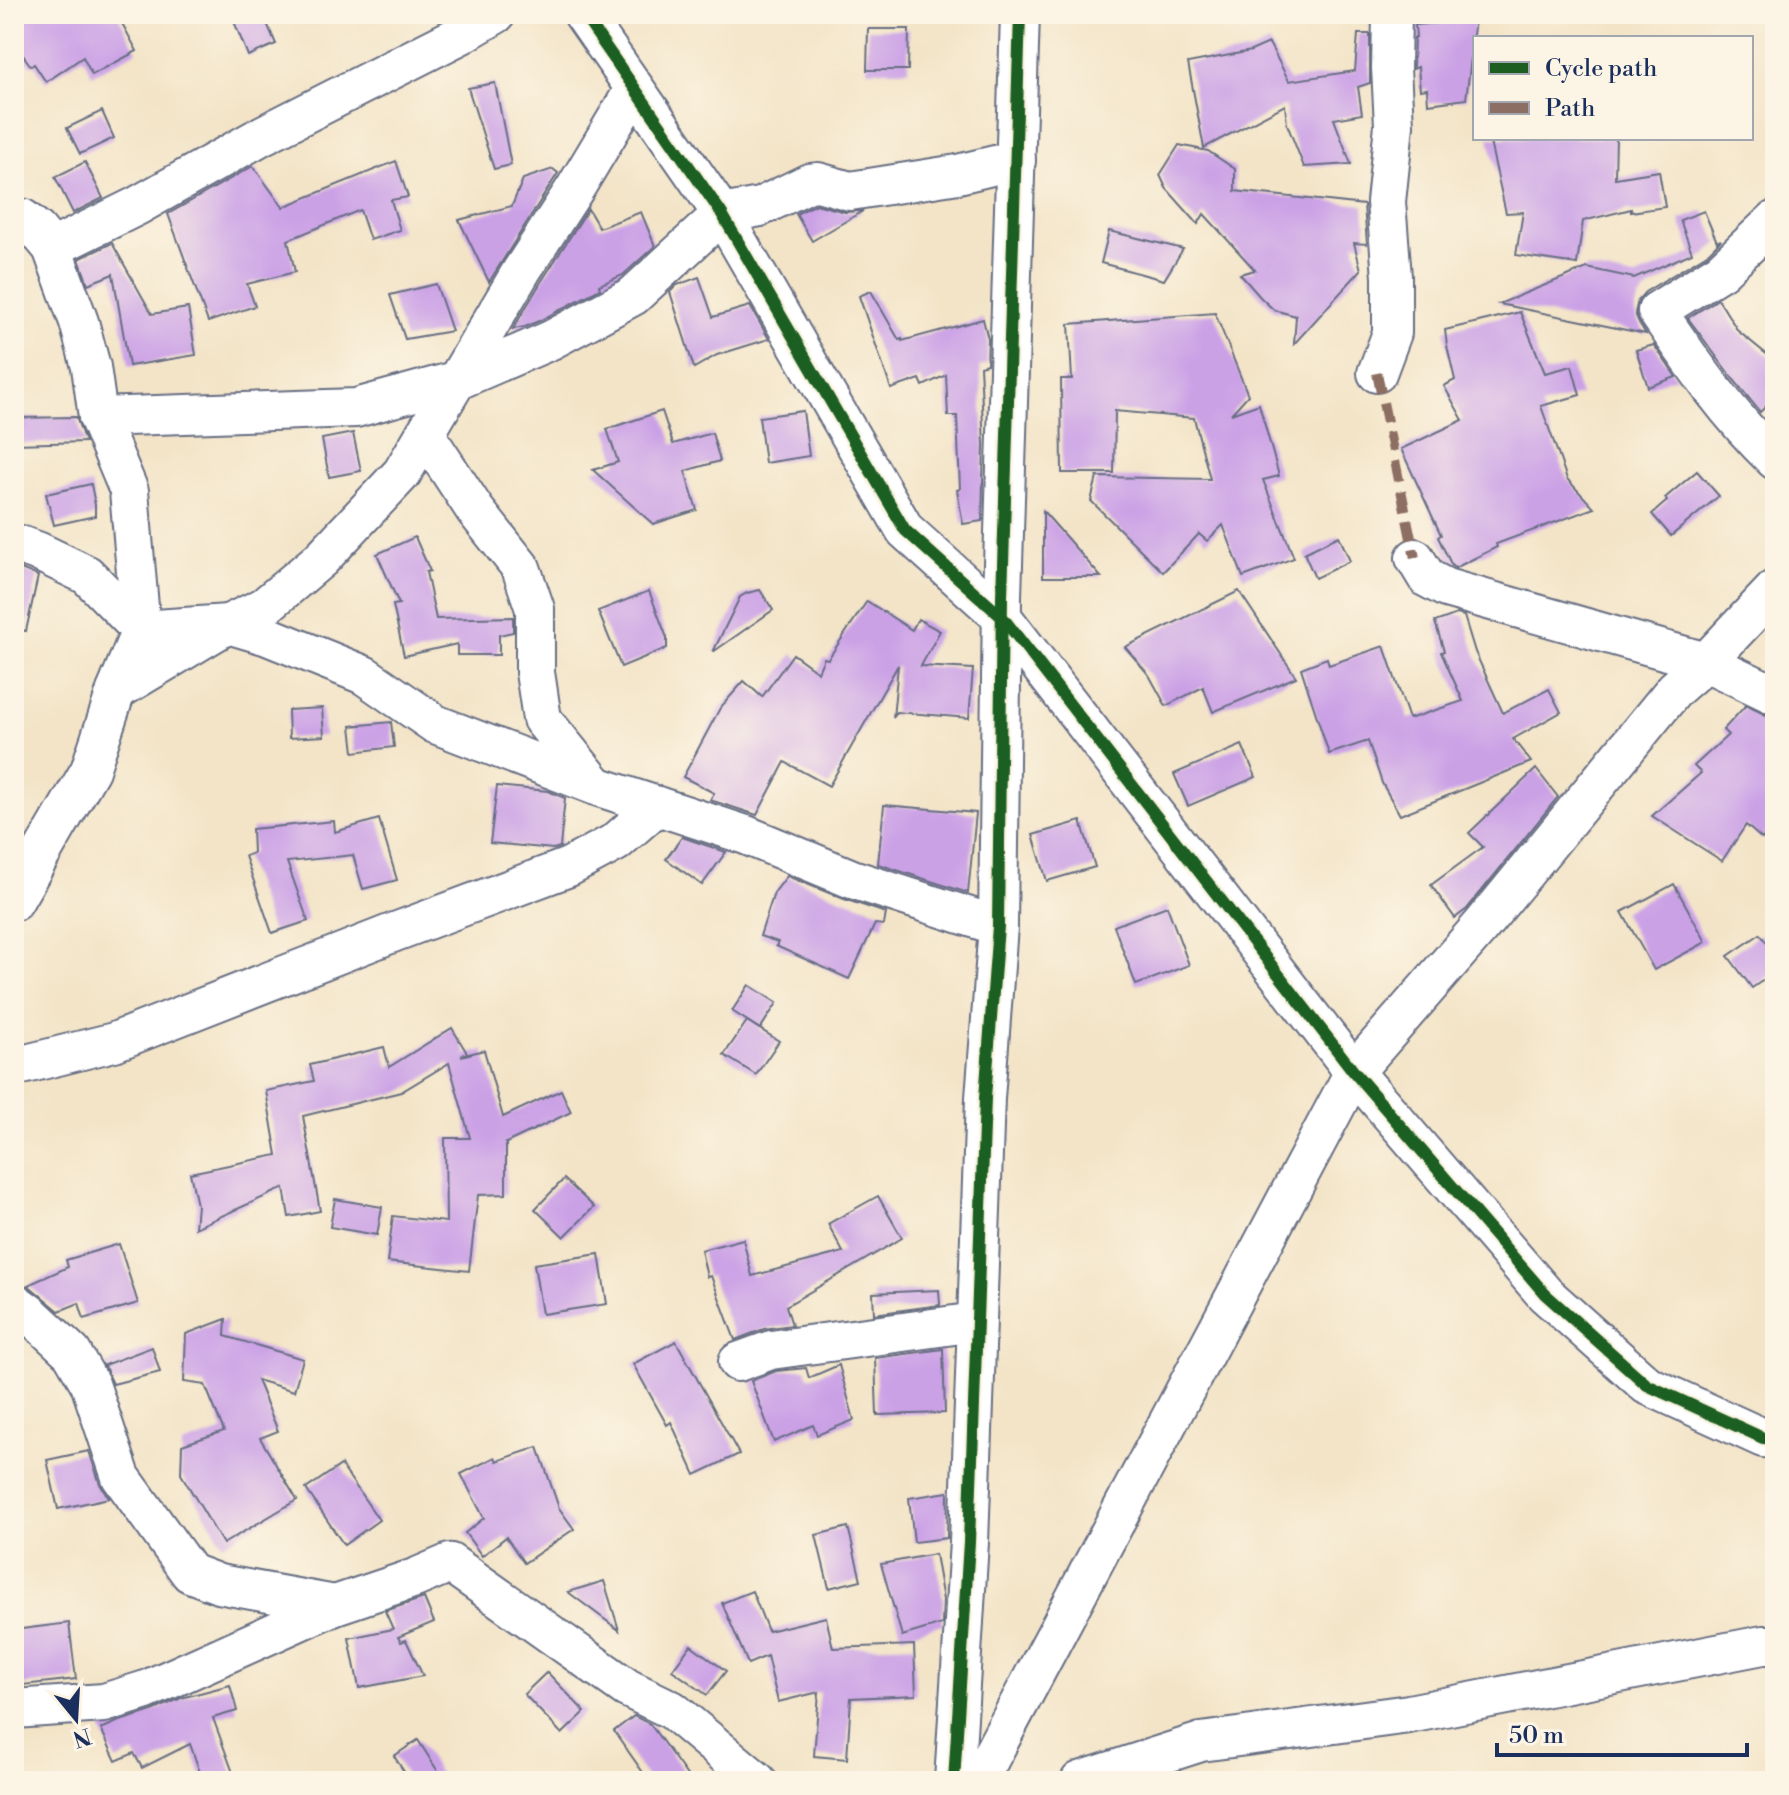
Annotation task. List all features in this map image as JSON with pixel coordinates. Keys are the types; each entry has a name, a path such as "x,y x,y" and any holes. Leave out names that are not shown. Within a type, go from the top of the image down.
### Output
{"street":[{"path":"52,248 137,206 263,135 496,14"},
{"path":"583,14 722,214 905,530 1003,618 1354,1072 1545,1294 1647,1385 1763,1438 1775,1439"},
{"path":"954,1781 969,1542 985,1098 998,926 1003,618 1020,14"},
{"path":"1377,373 1392,333 1392,277 1386,202 1394,125 1392,14"},
{"path":"116,691 228,624 264,607 321,559 402,473 522,270 634,90"},
{"path":"98,417 356,408 458,380 551,340 633,296 722,214 760,207 809,183 818,182 850,191 958,174 1016,160"},
{"path":"14,217 22,218 37,230 52,248 79,322 91,367 98,417 129,491 141,630 116,691 90,770 14,901"},
{"path":"1775,220 1721,271 1657,311 1701,375 1753,439 1775,460"},
{"path":"425,434 475,510 521,568 535,609 535,672 542,719 596,786"},
{"path":"14,543 87,575 141,630 228,624 265,635 364,675 435,724 596,786 746,835 852,879 998,926"},
{"path":"1415,558 1427,578 1446,588 1706,662 1775,695"},
{"path":"978,1781 1354,1072 1482,925 1675,689 1706,662 1775,589"},
{"path":"14,1067 114,1042 569,867 616,842 657,806"},
{"path":"14,1302 72,1353 90,1384 121,1477 190,1573 219,1584 335,1605"},
{"path":"738,1362 771,1350 976,1322"},
{"path":"14,1709 104,1703 146,1690 335,1605 450,1563 627,1688 672,1710 757,1781"},
{"path":"1080,1781 1201,1742 1409,1714 1775,1645"}],"building":[{"path":"14,14 117,14 137,51 92,75 83,57 46,82 14,43"},
{"path":"231,14 263,14 276,44 248,56"},
{"path":"1475,20 1466,99 1428,104 1427,89 1420,90 1418,67 1413,69 1415,25"},
{"path":"868,29 909,29 908,70 867,70"},
{"path":"1358,34 1370,34 1370,83 1358,87 1362,114 1334,119 1351,164 1304,167 1287,124 1285,105 1204,148 1188,63 1251,51 1269,43 1289,81 1355,71"},
{"path":"495,83 511,165 494,169 468,88"},
{"path":"102,111 114,138 80,154 67,128"},
{"path":"1489,140 1616,140 1615,178 1659,171 1665,207 1631,212 1631,209 1583,221 1577,264 1516,255 1523,212 1506,213"},
{"path":"1179,145 1208,151 1235,169 1235,191 1364,205 1367,244 1354,243 1361,270 1294,344 1296,316 1274,310 1261,298 1240,274 1255,270 1204,214 1198,224 1166,188 1160,175"},
{"path":"396,161 408,197 391,200 400,230 370,240 360,210 288,240 295,272 247,284 255,306 208,322 168,214 253,166 283,207"},
{"path":"85,162 103,198 73,213 55,177"},
{"path":"553,169 558,173 489,282 459,220 512,206 523,179"},
{"path":"816,204 845,212 863,211 812,241 796,214"},
{"path":"588,209 599,228 641,212 655,246 623,275 599,285 600,289 541,320 513,329 541,282"},
{"path":"1704,211 1717,242 1721,240 1707,254 1645,292 1638,300 1635,313 1646,334 1499,304 1587,268 1634,278 1692,253 1680,220"},
{"path":"1109,231 1183,249 1164,280 1101,263"},
{"path":"112,243 152,314 188,308 196,355 129,366 113,274 88,284 79,259"},
{"path":"699,277 713,317 750,306 769,339 717,355 694,368 670,292 677,285"},
{"path":"436,284 452,331 405,339 390,295"},
{"path":"871,291 902,341 983,319 988,339 987,364 980,366 984,444 982,521 963,524 957,490 960,489 957,416 948,416 946,375 923,386 920,379 891,389 859,296"},
{"path":"1718,299 1738,331 1775,361 1775,398 1760,412 1688,318"},
{"path":"1520,312 1545,373 1572,366 1580,395 1541,406 1567,479 1594,508 1496,544 1497,547 1455,568 1438,537 1441,535 1401,449 1463,420 1444,386 1455,380 1445,330"},
{"path":"1215,313 1248,395 1231,414 1259,404 1279,476 1263,480 1294,558 1243,577 1223,525 1207,541 1199,534 1163,572 1091,501 1097,477 1210,479 1194,418 1115,411 1114,473 1062,473 1061,379 1072,379 1069,324"},
{"path":"1654,345 1676,377 1648,387 1636,350"},
{"path":"662,411 673,444 712,433 720,461 685,471 697,510 653,524 593,470 618,462 607,429"},
{"path":"803,411 809,456 765,463 759,417"},
{"path":"76,417 85,442 14,444 14,418"},
{"path":"353,433 361,471 329,477 322,439"},
{"path":"1697,471 1719,496 1671,536 1652,514 1667,501 1665,498"},
{"path":"91,484 95,516 54,525 46,494"},
{"path":"1043,511 1101,577 1043,577"},
{"path":"1339,536 1350,561 1315,578 1304,553"},
{"path":"415,537 430,571 426,572 436,619 513,617 513,632 499,635 499,655 457,655 457,644 404,656 393,605 399,604 377,554"},
{"path":"14,566 38,576 26,631 14,629"},
{"path":"760,590 773,610 713,652 740,597"},
{"path":"649,591 667,638 667,648 621,667 598,611"},
{"path":"1239,591 1296,677 1213,712 1203,687 1166,706 1149,675 1125,647"},
{"path":"867,601 912,630 918,619 940,631 921,666 973,669 969,718 896,712 893,718 898,665 829,786 785,762 757,815 710,800 714,793 683,777 720,708 744,681 762,697 793,654 818,672 824,658 828,659"},
{"path":"1457,614 1464,616 1475,652 1503,713 1549,689 1561,712 1513,739 1531,762 1400,815 1382,783 1368,741 1329,754 1301,668 1327,658 1329,665 1384,646 1409,719 1463,701 1441,652 1444,651 1435,622"},
{"path":"1746,705 1775,717 1775,823 1762,839 1746,825 1722,861 1652,816 1701,773 1694,766 1728,735 1723,730"},
{"path":"322,708 324,736 289,738 288,710"},
{"path":"391,722 394,747 354,752 351,726"},
{"path":"1242,745 1256,777 1188,806 1174,774"},
{"path":"1536,769 1558,797 1467,909 1455,918 1431,885 1483,847 1469,833"},
{"path":"497,786 548,791 565,798 560,847 490,843"},
{"path":"884,805 976,813 968,893 878,864"},
{"path":"379,819 397,880 363,889 353,855 287,862 308,921 272,933 245,856 253,853 252,829 334,821 335,832"},
{"path":"1081,821 1095,867 1047,881 1033,835"},
{"path":"682,837 726,852 702,885 666,859"},
{"path":"787,876 886,913 884,925 875,924 849,979 776,946 778,942 760,936 774,893"},
{"path":"1674,884 1706,942 1654,970 1622,912"},
{"path":"1167,906 1189,965 1136,985 1114,926"},
{"path":"1760,934 1775,954 1775,972 1752,988 1728,956"},
{"path":"749,985 777,1003 760,1029 732,1011"},
{"path":"747,1021 779,1041 756,1075 724,1055"},
{"path":"452,1028 467,1053 461,1056 484,1050 503,1117 561,1090 571,1112 506,1143 506,1194 478,1195 469,1271 387,1262 393,1216 446,1222 445,1138 470,1138 449,1063 401,1092 303,1116 320,1211 289,1217 284,1188 195,1228 197,1205 190,1173 277,1155 266,1091 314,1081 310,1065 384,1047 389,1067"},
{"path":"564,1179 594,1207 564,1237 535,1209"},
{"path":"878,1196 902,1238 786,1306 792,1325 764,1329 735,1340 711,1276 707,1277 701,1250 743,1239 752,1276 843,1252 828,1224"},
{"path":"335,1199 382,1207 377,1235 330,1227"},
{"path":"119,1244 138,1303 84,1319 79,1303 59,1311 28,1285 68,1267 66,1260"},
{"path":"599,1254 607,1304 542,1314 534,1264"},
{"path":"939,1290 940,1305 874,1314 873,1293"},
{"path":"226,1319 225,1336 303,1359 294,1391 257,1380 278,1431 260,1438 297,1500 223,1544 181,1474 182,1445 224,1431 205,1385 184,1382 186,1334"},
{"path":"676,1341 739,1454 695,1475 671,1422 667,1425 633,1364"},
{"path":"152,1347 160,1372 113,1384 104,1365"},
{"path":"943,1349 945,1413 877,1415 875,1358"},
{"path":"839,1365 854,1420 817,1435 813,1425 774,1442 751,1381 776,1371 806,1368 809,1378"},
{"path":"538,1447 559,1508 574,1529 524,1563 506,1537 482,1556 465,1533 484,1518 461,1474 495,1457 497,1461"},
{"path":"89,1451 100,1484 109,1498 58,1509 47,1460"},
{"path":"341,1465 379,1520 344,1545 306,1489"},
{"path":"948,1492 947,1538 914,1542 909,1498"},
{"path":"848,1527 861,1580 829,1588 816,1535"},
{"path":"935,1554 943,1600 942,1624 902,1636 881,1564"},
{"path":"604,1581 619,1630 568,1592"},
{"path":"752,1591 768,1631 826,1617 833,1648 914,1645 916,1695 851,1698 847,1759 814,1756 819,1692 778,1702 767,1656 748,1664 722,1603"},
{"path":"424,1598 434,1622 398,1637 401,1642 406,1640 423,1676 359,1688 349,1638 393,1629 385,1611"},
{"path":"69,1623 76,1679 14,1686 14,1630"},
{"path":"691,1645 726,1671 707,1695 672,1670"},
{"path":"547,1672 585,1712 562,1734 524,1694"},
{"path":"230,1685 237,1711 213,1718 236,1781 203,1781 190,1744 142,1768 134,1753 116,1761 101,1729 181,1698"},
{"path":"634,1716 650,1724 691,1781 649,1781 614,1731"},
{"path":"418,1740 444,1781 410,1781 394,1756"}],"marked path":[{"path":"1377,373 1415,558"}],"cycle path":[{"path":"583,14 722,214 905,530 1003,618 1354,1072 1545,1294 1647,1385 1763,1438 1775,1439"},
{"path":"954,1781 969,1542 985,1098 998,926 1002,597 1020,14"}]}
